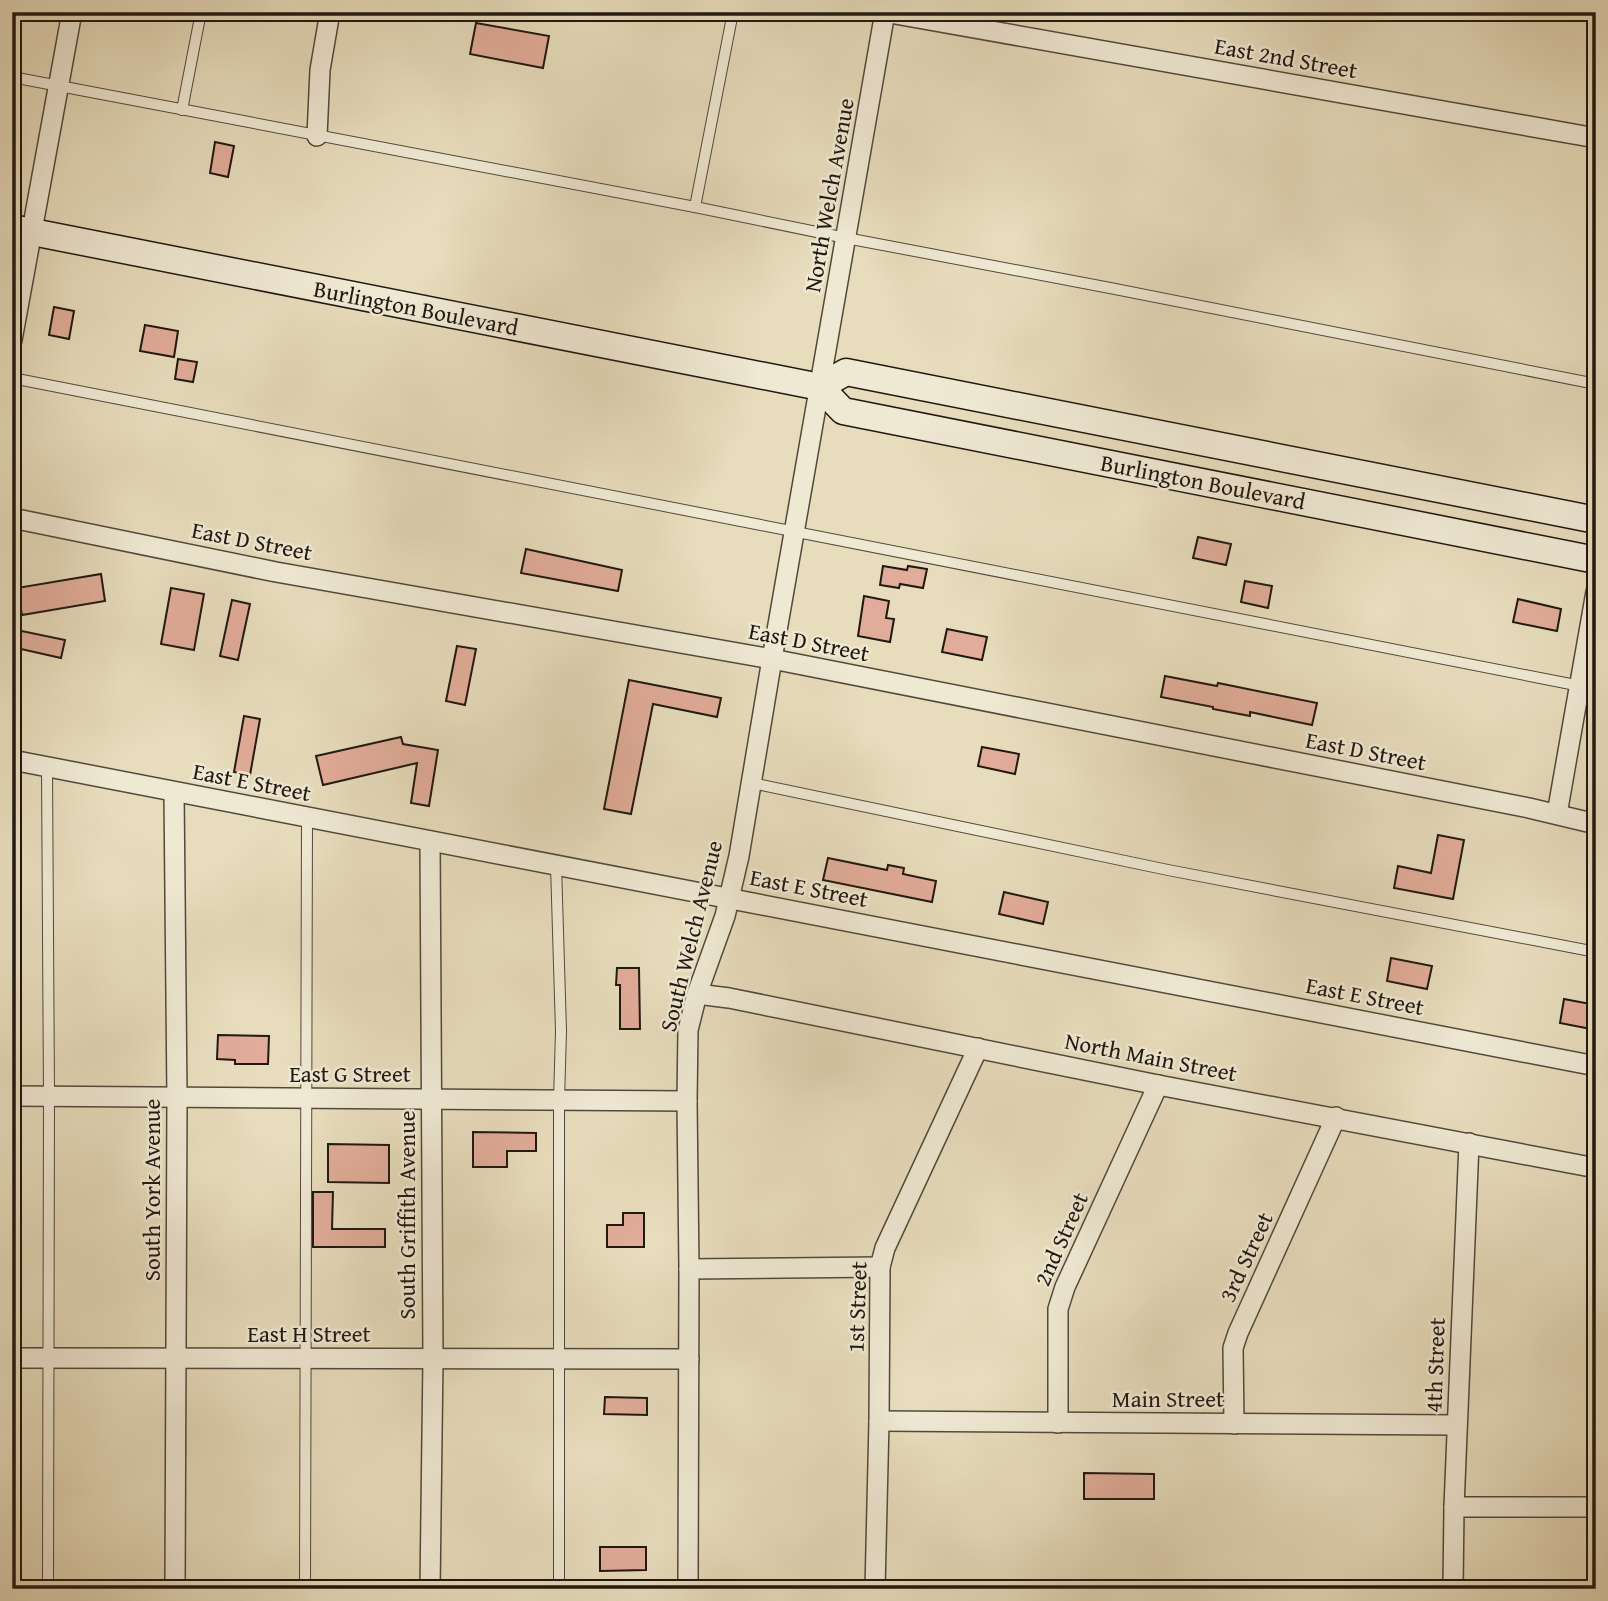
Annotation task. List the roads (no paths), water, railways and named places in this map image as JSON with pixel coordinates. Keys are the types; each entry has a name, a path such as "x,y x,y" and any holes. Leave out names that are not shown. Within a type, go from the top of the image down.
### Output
{"street":[{"path":"12,340 22,230 59,86 72,12"},
{"path":"317,136 320,70 330,12"},
{"name":"East 2nd Street","path":"885,12 1596,138"},
{"name":"North Welch Avenue","path":"820,387 885,12"},
{"name":"Burlington Boulevard","path":"22,230 820,387 843,411 1596,560"},
{"name":"Burlington Boulevard","path":"820,387 846,372 1596,520"},
{"name":"South Welch Avenue","path":"688,1589 688,1030 697,994 725,916 739,856 820,387"},
{"name":"East D Street","path":"12,518 276,572 772,659 1529,808 1596,824"},
{"path":"1557,814 1588,687 1596,592"},
{"name":"East E Street","path":"12,760 1596,1066"},
{"name":"South York Avenue","path":"174,792 177,1098 175,1589"},
{"name":"South Griffith Avenue","path":"430,841 433,1359 430,1589"},
{"name":"North Main Street","path":"697,994 729,998 1596,1168"},
{"name":"1st Street","path":"875,1589 880,1267 885,1248 978,1048"},
{"name":"2nd Street","path":"1058,1423 1058,1308 1065,1287 1158,1084"},
{"name":"East G Street","path":"12,1096 687,1101"},
{"name":"3rd Street","path":"1234,1424 1233,1348 1336,1117"},
{"name":"4th Street","path":"1453,1589 1469,1143"},
{"path":"689,1269 880,1267"},
{"name":"East H Street","path":"12,1358 689,1359"},
{"name":"Main Street","path":"879,1421 1457,1425"},
{"path":"1454,1507 1596,1507"}],"lane":[{"path":"183,110 201,12"},
{"path":"695,207 733,12"},
{"path":"12,77 1124,290 1596,384"},
{"path":"12,378 1588,687"},
{"path":"47,767 48,1589"},
{"path":"752,783 1168,870 1596,952"},
{"path":"305,1589 307,817"},
{"path":"556,865 561,1031 559,1589"}]}
